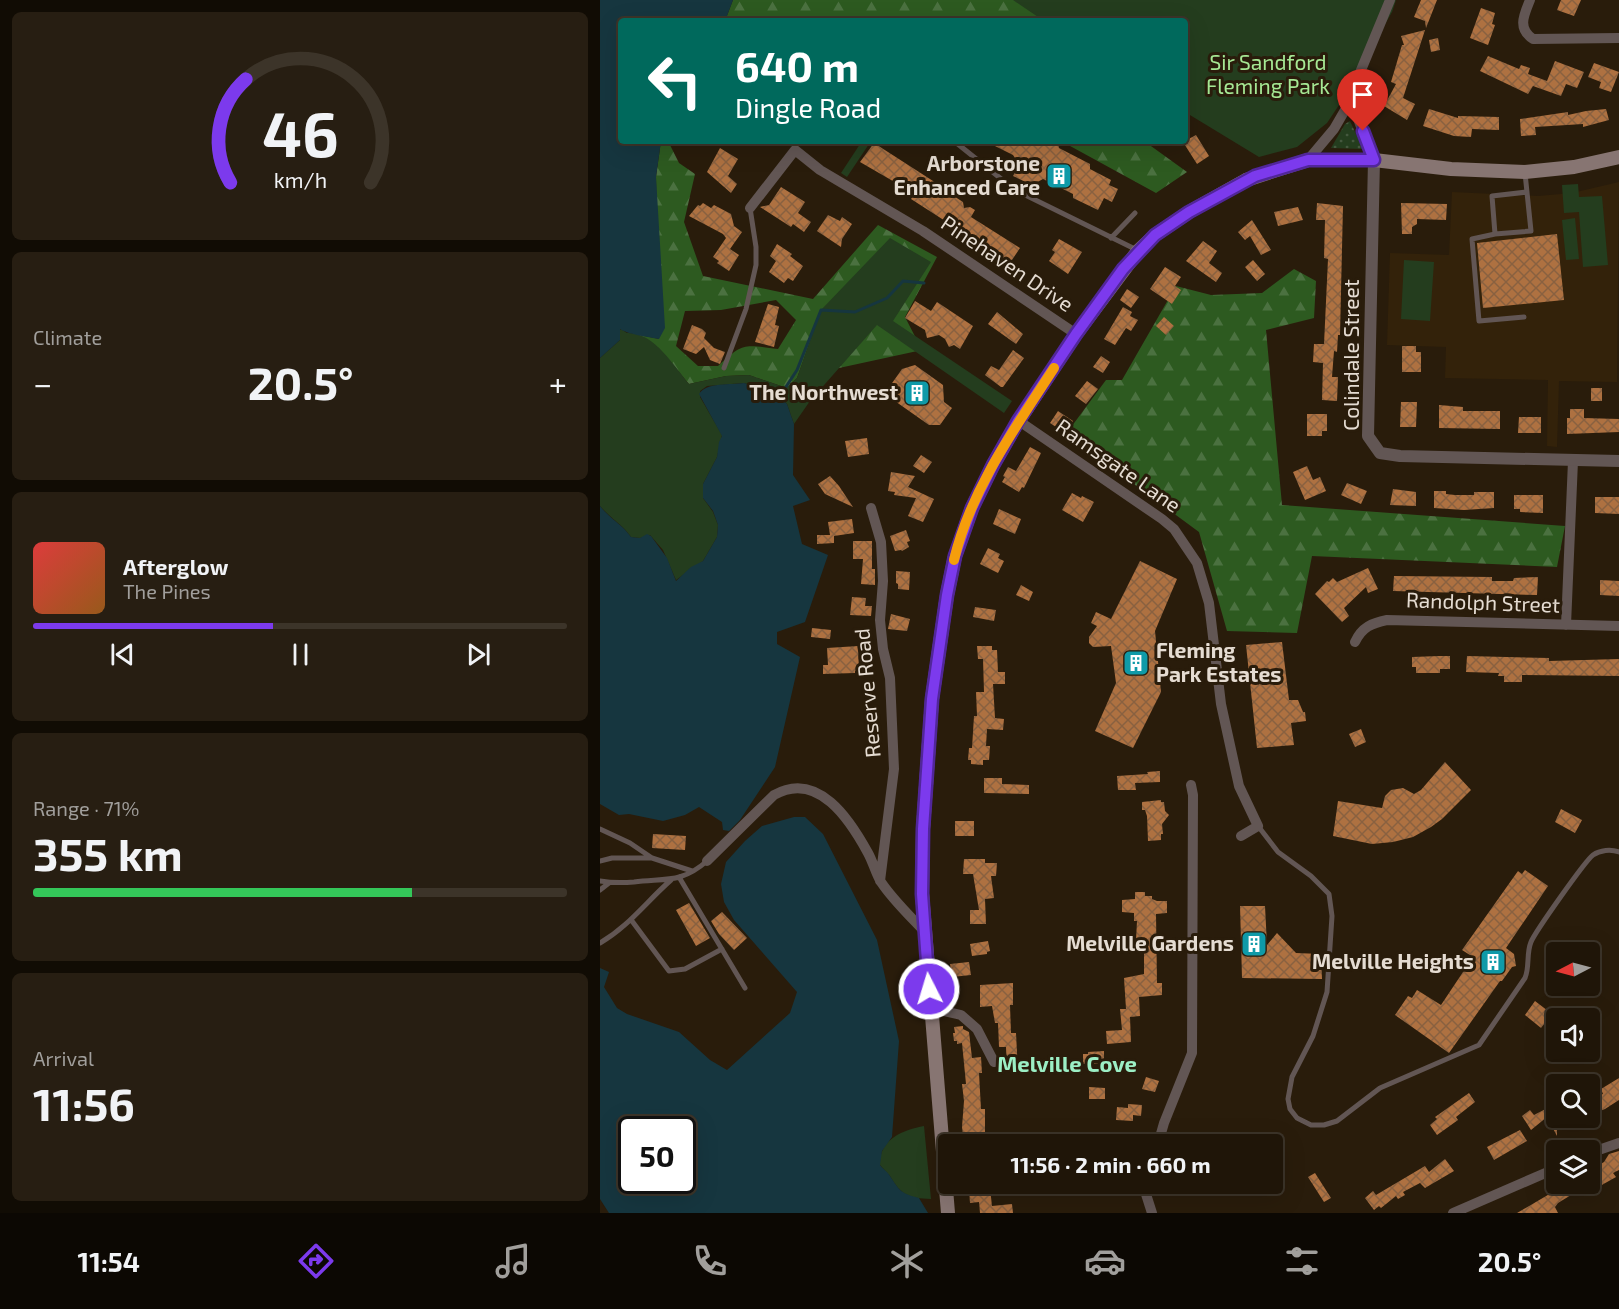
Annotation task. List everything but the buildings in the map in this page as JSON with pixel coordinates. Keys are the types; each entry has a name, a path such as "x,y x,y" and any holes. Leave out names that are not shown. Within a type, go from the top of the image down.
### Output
{"main road":[{"path":"948,1213 947,1177 924,931 923,829 932,699 955,556 972,508 1018,421 1076,334 1138,251 1155,235 1189,212 1245,180 1308,160 1374,160 1451,169 1525,172 1574,167 1619,157"}],"street":[{"path":"1308,160 1334,129 1352,98 1390,0"},
{"path":"1530,0 1522,21 1525,32 1533,39 1619,38"},
{"path":"1352,98 1374,160"},
{"name":"Pinehaven Drive","path":"750,208 795,150 820,170 923,231 1076,334"},
{"name":"Colindale Street","path":"1374,160 1368,436 1380,453 1401,456 1619,461"},
{"name":"Ramsgate Lane","path":"1018,421 1162,519 1174,529 1197,563 1209,603 1221,704 1239,786 1258,826"},
{"path":"1566,625 1573,461"},
{"name":"Reserve Road","path":"871,508 881,542 883,581 880,620 883,649 890,678 894,769 880,881"},
{"name":"Randolph Street","path":"1355,642 1365,627 1387,620 1619,626"},
{"path":"1161,1134 1192,1053 1193,795 1191,785"},
{"path":"707,861 774,795 794,788 807,789 824,795 851,823 880,881 924,931"},
{"path":"1241,836 1258,826"},
{"path":"931,1008 961,1015 977,1029 994,1062"},
{"path":"1600,1150 1619,1143"},
{"path":"1453,1213 1546,1173"},
{"path":"1145,1194 1152,1213"}],"lane":[{"path":"958,144 1015,190 1138,251"},
{"path":"1524,317 1479,321 1472,239 1495,234 1531,231 1525,172"},
{"path":"1495,234 1492,196 1527,192"},
{"path":"724,369 746,309 756,265 756,247 750,208"},
{"path":"1111,238 1135,213"},
{"name":"Ramsgate Lane","path":"1258,826 1278,852 1311,876 1329,894 1332,916 1327,992 1313,1036 1292,1077 1288,1099 1290,1109 1297,1118 1311,1125 1324,1125 1337,1121 1380,1088 1479,1045 1525,978 1529,969 1528,953 1531,941 1591,856 1612,850 1619,852"},
{"path":"600,829 630,843 652,858 692,871"},
{"path":"600,861 612,858 652,858"},
{"path":"600,881 609,883 671,880 680,878 707,861"},
{"path":"680,878 745,988"},
{"path":"600,943 632,921 650,898 671,880"},
{"path":"600,890 609,883"},
{"path":"632,921 669,971 686,969 722,949"}],"shaded area":[{"path":"1619,182 1617,382 1559,381 1557,447 1547,446 1548,380 1445,378 1446,347 1387,345 1390,253 1449,255 1452,192 1538,196 1572,193"}],"green space":[{"path":"733,0 1371,0 1188,110 1188,18 726,18"},
{"name":"Sir Sandford Fleming Park","path":"1013,0 1396,0 1392,12 1367,56 1369,60 1327,123 1297,147 1259,157 1188,114 1188,18 1040,18"},
{"path":"1350,121 1363,149 1331,148 1345,124"},
{"path":"661,144 670,144 679,163 695,174 684,222 703,276 813,299 878,225 937,257 905,317 922,350 839,368 833,367 821,311 797,378 787,388 749,375 726,376 689,384 658,349 635,334 659,339 656,177","holes":["776,300 796,320 778,349 745,347 733,353 718,366 698,366 676,346 685,311 721,310"]},
{"path":"860,144 869,144 847,177 841,173"},
{"path":"1066,144 1148,144 1187,172 1156,193"},
{"path":"1578,184 1579,197 1602,196 1608,265 1583,267 1579,212 1564,213 1562,185"},
{"path":"1575,218 1579,259 1566,260 1562,220"},
{"path":"890,238 931,262 893,321 1012,401 1004,413 877,325 810,401 794,424 787,404 778,395 761,392 744,383 707,386 700,391 700,397 722,435 717,457 703,484 703,498 713,512 718,525 717,537 703,561 676,580 663,550 650,535 640,538 631,537 600,506 600,358 620,340 619,331 621,329 646,338 654,344 670,359 689,384 726,376 749,375 787,388 797,378 821,310"},
{"path":"1404,260 1434,262 1430,321 1401,319"},
{"path":"1294,269 1316,281 1314,318 1266,330 1282,505 1565,526 1557,567 1312,556 1297,633 1227,631 1199,532 1066,434 1106,380 1122,380 1176,286 1211,295 1262,293"},
{"path":"924,1126 931,1199 916,1198 906,1194 880,1165 881,1156 888,1142 901,1133"}],"water":[{"path":"600,0 733,0 726,18 618,18 618,144 661,144 656,177 665,328 659,339 620,329 620,340 600,358"},
{"path":"744,383 761,392 778,395 787,404 794,424 793,475 810,500 793,506 802,544 828,555 805,622 777,632 777,644 800,657 775,767 740,820 729,831 723,830 722,822 699,807 685,815 663,821 629,814 619,815 600,804 600,506 631,537 640,538 647,534 651,536 667,558 676,581 691,567 703,561 717,537 718,525 713,511 703,498 703,484 717,457 722,436 699,394 702,390 713,386"},
{"path":"794,817 805,817 823,834 877,940 899,1041 892,1137 882,1151 880,1165 901,1191 919,1198 928,1213 609,1213 600,1199 600,968 609,972 604,987 617,1008 627,1014 679,1032 710,1060 727,1070 790,1013 797,992 734,920 724,902 721,884 726,862 762,826"}],"waterway":[{"path":"780,396 797,370 821,310 855,312 887,298 903,281 924,283"}],"slow traffic":[{"path":"954,560 972,508 993,465 1054,368"}],"place":[{"name":"Arborstone Enhanced Care","path":"1059,176"},
{"name":"The Northwest","path":"917,393"},
{"name":"Fleming Park Estates","path":"1136,663"},
{"name":"Melville Gardens","path":"1254,944"},
{"name":"Melville Heights","path":"1493,962"}],"district":[{"name":"Melville Cove","path":"1067,1064"}],"route":[{"path":"929,989 922,894 923,829 932,699 955,556 972,508 993,465 1018,421 1076,334 1123,269 1155,235 1189,212 1255,176 1308,160 1374,160 1363,131"}]}
